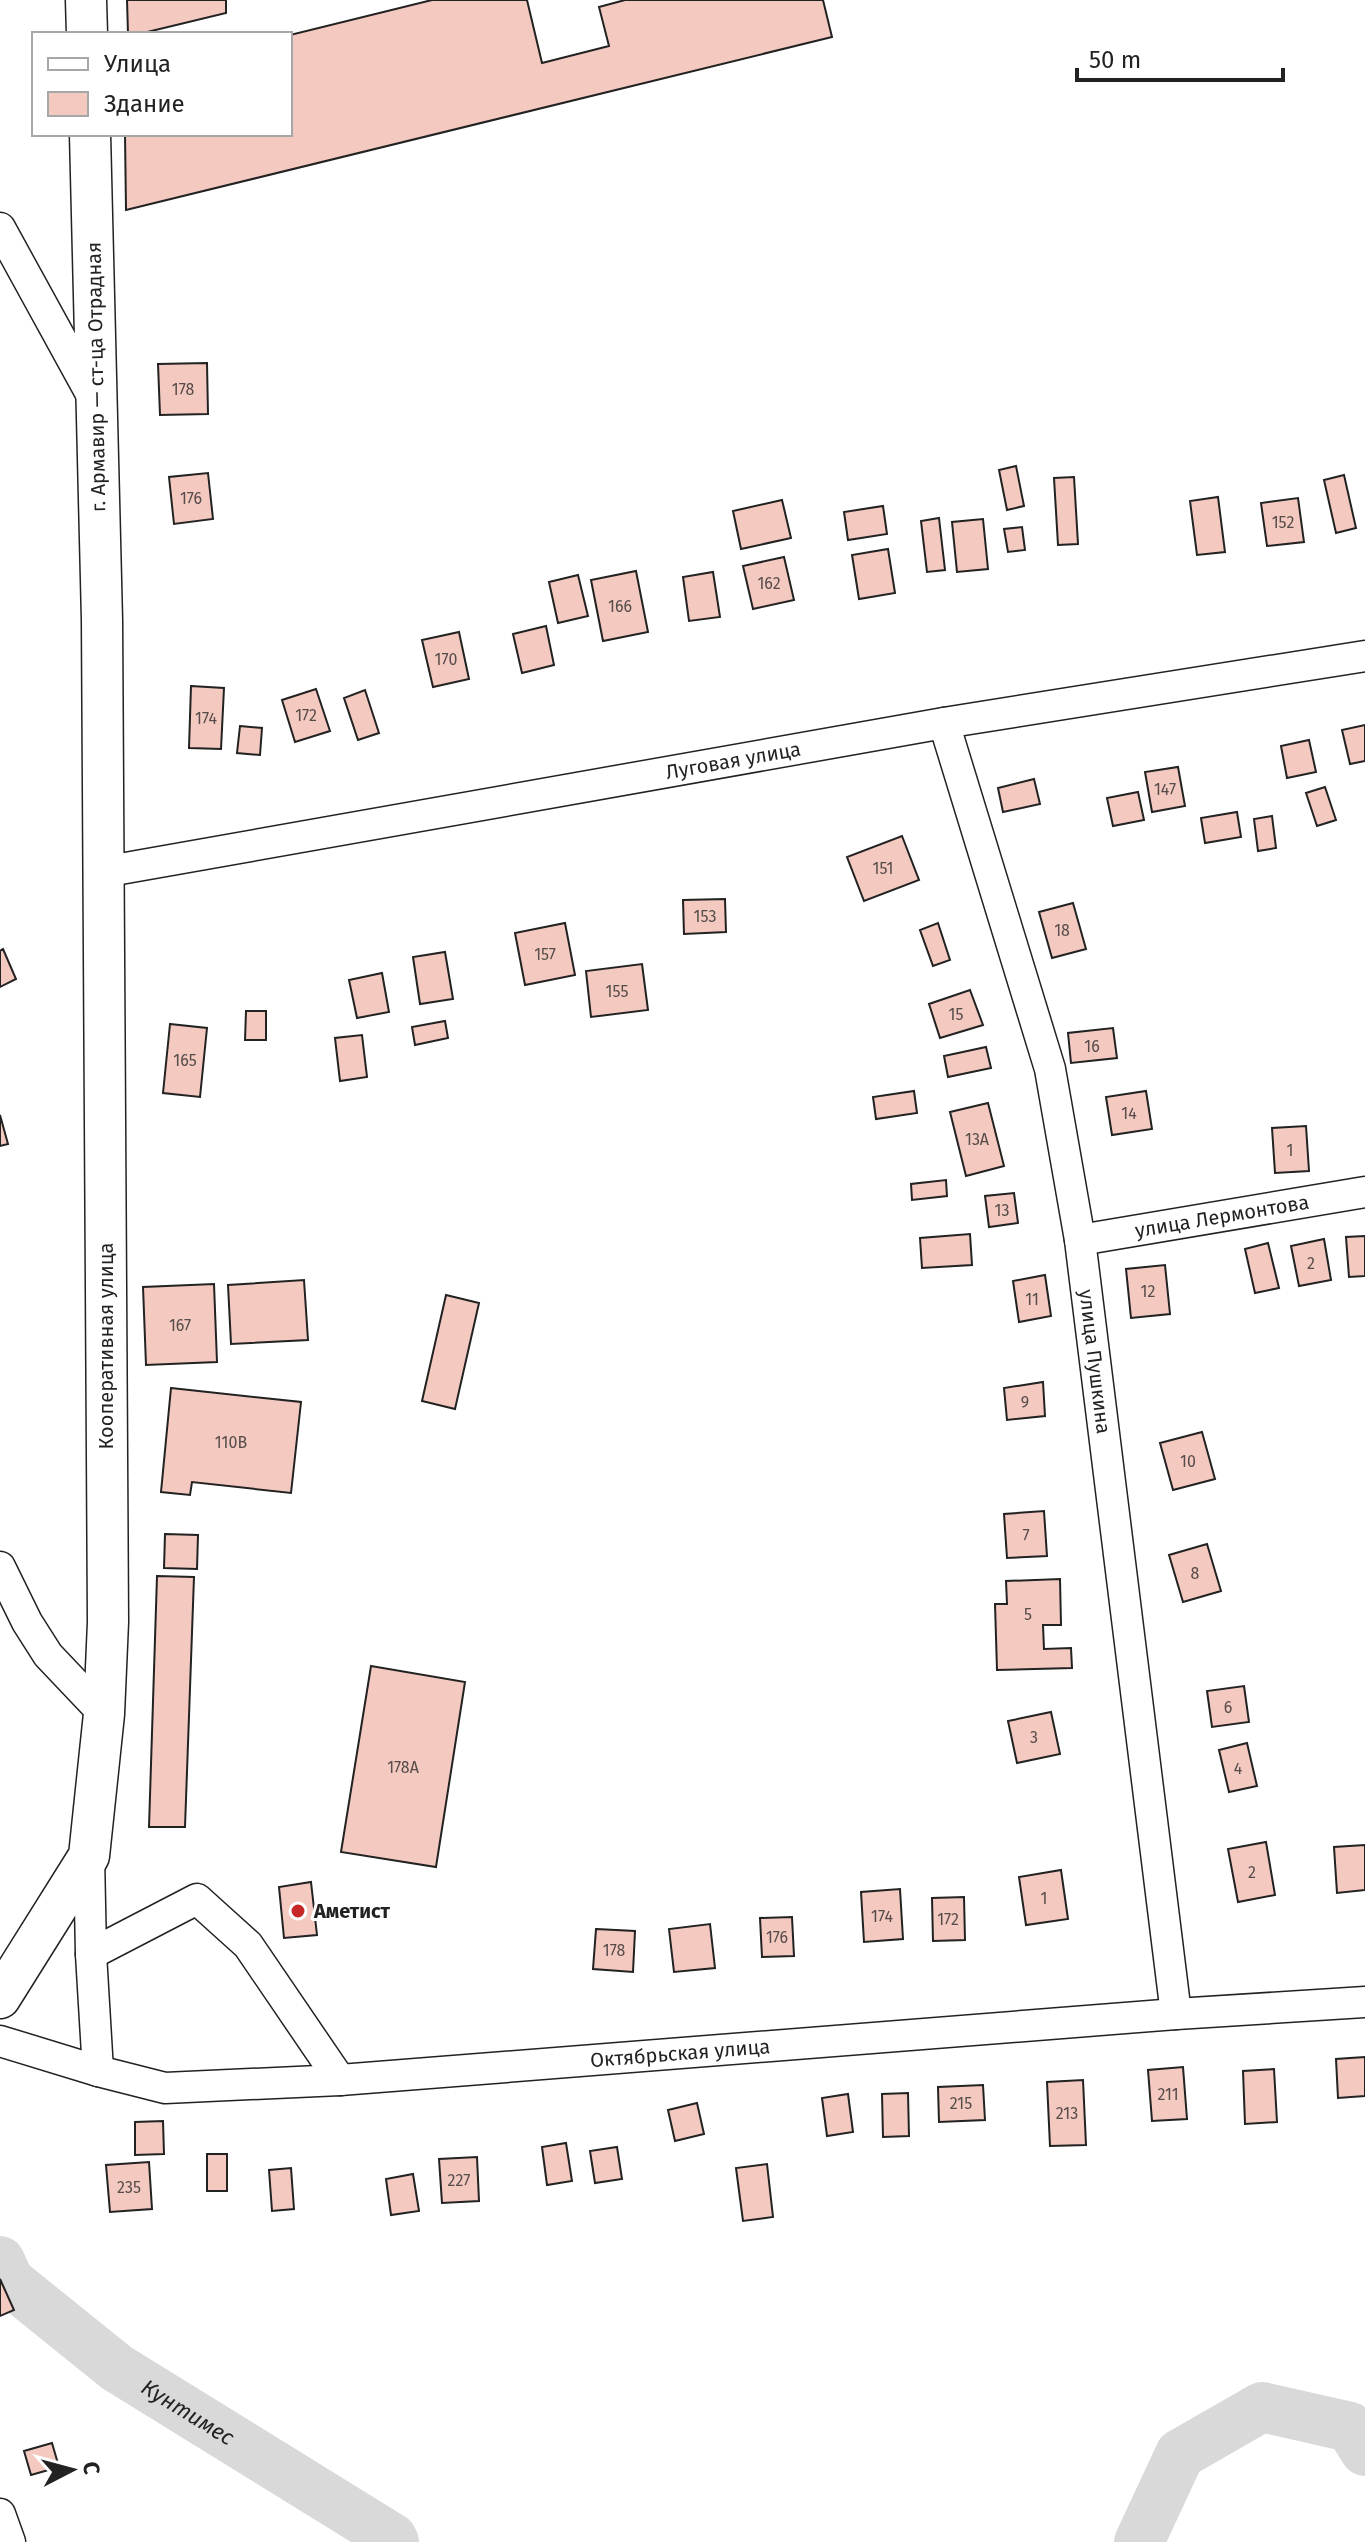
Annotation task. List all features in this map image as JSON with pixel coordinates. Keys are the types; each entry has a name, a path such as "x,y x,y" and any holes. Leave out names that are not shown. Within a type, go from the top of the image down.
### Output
{"main road":[{"path":"86,0 87,32"},
{"name":"г. Армавир — ст-ца Отрадная","path":"90,136 102,620"},
{"name":"Кооперативная улица","path":"89,1856 104,1714 108,1622 102,620"},
{"path":"0,1998 89,1856"}],"street":[{"path":"0,228 98,407"},
{"name":"Луговая улица","path":"103,872 944,723 1365,656"},
{"name":"улица Пушкина","path":"944,723 1050,1069 1080,1240 1176,2014"},
{"name":"улица Лермонтова","path":"1080,1240 1365,1192"},
{"path":"0,1567 27,1622 48,1655 104,1714"},
{"name":"Кооперативная улица","path":"89,1856 98,2071"},
{"path":"91,1954 197,1899 248,1945 340,2080"},
{"name":"Октябрьская улица","path":"0,2041 165,2088 340,2080 1365,2002"},
{"path":"0,2514 10,2542"}],"building":[{"path":"127,0 226,0 226,13 147,32 128,32"},
{"path":"432,0 527,0 542,63 609,46 599,7 625,0 823,0 832,37 126,210 125,136 292,136 292,35"},
{"path":"207,363 208,414 160,415 158,364"},
{"path":"1016,466 1024,506 1007,510 999,470"},
{"path":"208,473 213,519 174,524 169,477"},
{"path":"1344,475 1356,528 1336,533 1324,480"},
{"path":"1074,477 1078,544 1058,545 1054,478"},
{"path":"1218,497 1225,552 1197,555 1190,501"},
{"path":"1298,498 1304,542 1267,546 1261,503"},
{"path":"782,500 791,538 741,549 733,511"},
{"path":"883,506 887,534 848,540 844,512"},
{"path":"939,518 945,570 927,572 921,521"},
{"path":"983,519 988,569 957,572 952,522"},
{"path":"1022,527 1025,550 1008,552 1004,529"},
{"path":"888,549 895,593 859,599 852,555"},
{"path":"784,557 794,600 753,609 743,566"},
{"path":"636,571 648,632 603,641 591,580"},
{"path":"713,572 720,617 689,621 683,577"},
{"path":"578,575 588,616 558,623 549,582"},
{"path":"546,626 554,665 522,673 513,634"},
{"path":"459,632 469,679 433,687 422,640"},
{"path":"191,686 224,688 221,749 189,748"},
{"path":"316,689 330,731 295,742 282,700"},
{"path":"365,690 379,733 358,740 344,698"},
{"path":"1365,725 1365,761 1350,764 1342,730"},
{"path":"240,726 262,728 260,755 237,753"},
{"path":"1309,740 1316,772 1287,778 1281,746"},
{"path":"1178,767 1185,806 1152,812 1145,772"},
{"path":"1034,779 1040,804 1003,812 998,788"},
{"path":"1325,787 1336,820 1317,826 1306,793"},
{"path":"1138,792 1144,820 1113,826 1107,798"},
{"path":"1237,812 1241,837 1205,843 1201,818"},
{"path":"1272,816 1276,848 1258,851 1254,819"},
{"path":"902,836 919,880 864,901 847,857"},
{"path":"725,899 726,932 684,934 683,900"},
{"path":"1073,903 1086,949 1052,958 1039,912"},
{"path":"565,923 575,975 525,985 515,933"},
{"path":"938,923 950,960 933,966 920,930"},
{"path":"3,949 16,979 0,987 0,951"},
{"path":"445,952 453,999 420,1004 413,957"},
{"path":"642,964 648,1010 591,1017 586,971"},
{"path":"382,973 389,1012 357,1018 349,980"},
{"path":"970,990 983,1025 940,1038 929,1004"},
{"path":"246,1011 266,1011 266,1040 245,1040"},
{"path":"445,1021 448,1038 415,1045 412,1027"},
{"path":"170,1024 207,1028 200,1097 163,1093"},
{"path":"1113,1028 1117,1058 1071,1063 1068,1033"},
{"path":"362,1035 367,1077 340,1081 335,1038"},
{"path":"986,1047 991,1068 948,1077 944,1056"},
{"path":"914,1091 917,1113 876,1119 873,1097"},
{"path":"1146,1091 1152,1129 1112,1135 1106,1097"},
{"path":"988,1103 1004,1166 966,1176 950,1112"},
{"path":"0,1115 8,1144 0,1146"},
{"path":"1306,1126 1309,1171 1275,1173 1272,1128"},
{"path":"946,1180 947,1196 912,1200 911,1184"},
{"path":"1014,1193 1018,1223 989,1227 985,1196"},
{"path":"970,1234 972,1265 922,1268 920,1238"},
{"path":"1365,1236 1365,1276 1349,1277 1346,1237"},
{"path":"1324,1239 1331,1280 1299,1286 1291,1246"},
{"path":"1268,1243 1279,1288 1255,1293 1245,1249"},
{"path":"1165,1265 1170,1314 1131,1318 1126,1269"},
{"path":"1045,1275 1051,1316 1019,1322 1013,1281"},
{"path":"304,1280 308,1340 231,1344 228,1285"},
{"path":"214,1284 217,1362 146,1365 143,1287"},
{"path":"446,1295 479,1303 455,1409 422,1401"},
{"path":"1043,1382 1045,1416 1007,1420 1004,1388"},
{"path":"171,1388 301,1402 291,1493 192,1482 190,1495 161,1492"},
{"path":"1202,1432 1215,1479 1173,1490 1160,1443"},
{"path":"1044,1511 1047,1556 1007,1558 1004,1514"},
{"path":"165,1534 198,1535 197,1569 164,1568"},
{"path":"1207,1544 1221,1591 1183,1602 1169,1555"},
{"path":"157,1576 194,1577 185,1827 149,1827"},
{"path":"1060,1579 1061,1625 1043,1625 1044,1649 1071,1648 1072,1668 997,1670 995,1604 1007,1604 1006,1581"},
{"path":"371,1666 465,1682 436,1867 341,1852"},
{"path":"1244,1686 1249,1722 1212,1727 1207,1691"},
{"path":"1051,1712 1060,1754 1017,1763 1008,1721"},
{"path":"1247,1743 1257,1786 1229,1792 1219,1750"},
{"path":"1266,1842 1275,1895 1238,1902 1228,1849"},
{"path":"1365,1845 1365,1890 1337,1893 1334,1847"},
{"path":"1061,1870 1068,1919 1026,1925 1019,1877"},
{"name":"Аметист","path":"311,1882 317,1935 284,1938 279,1887"},
{"path":"900,1889 903,1939 864,1942 861,1892"},
{"path":"964,1897 965,1940 933,1941 932,1898"},
{"path":"792,1917 794,1956 762,1957 760,1918"},
{"path":"710,1924 715,1968 674,1972 669,1929"},
{"path":"596,1929 635,1931 633,1972 593,1969"},
{"path":"1365,2057 1365,2096 1338,2098 1336,2059"},
{"path":"1183,2067 1187,2119 1152,2121 1148,2070"},
{"path":"1274,2069 1277,2122 1245,2124 1243,2071"},
{"path":"1083,2080 1086,2145 1050,2146 1047,2082"},
{"path":"983,2085 985,2120 939,2122 938,2087"},
{"path":"908,2093 909,2136 883,2137 882,2094"},
{"path":"848,2094 853,2132 827,2136 822,2098"},
{"path":"697,2103 704,2134 675,2141 668,2110"},
{"path":"163,2121 164,2154 135,2155 135,2122"},
{"path":"566,2143 572,2181 547,2185 542,2147"},
{"path":"617,2147 622,2179 595,2183 590,2151"},
{"path":"207,2154 227,2154 227,2191 207,2191"},
{"path":"477,2157 479,2201 442,2203 439,2159"},
{"path":"149,2162 152,2209 110,2212 106,2165"},
{"path":"767,2164 773,2217 743,2221 736,2168"},
{"path":"291,2168 294,2209 272,2211 269,2170"},
{"path":"413,2174 419,2211 391,2215 386,2179"},
{"path":"0,2279 14,2310 0,2316"},
{"path":"52,2443 59,2467 31,2475 24,2451"}],"waterway":[{"name":"Кунтимес","path":"0,2261 9,2281 117,2368 394,2542"},
{"name":"Кунтимес","path":"1139,2542 1180,2454 1262,2407 1350,2427 1365,2451"}],"place":[{"name":"Аметист","path":"298,1911"}]}
